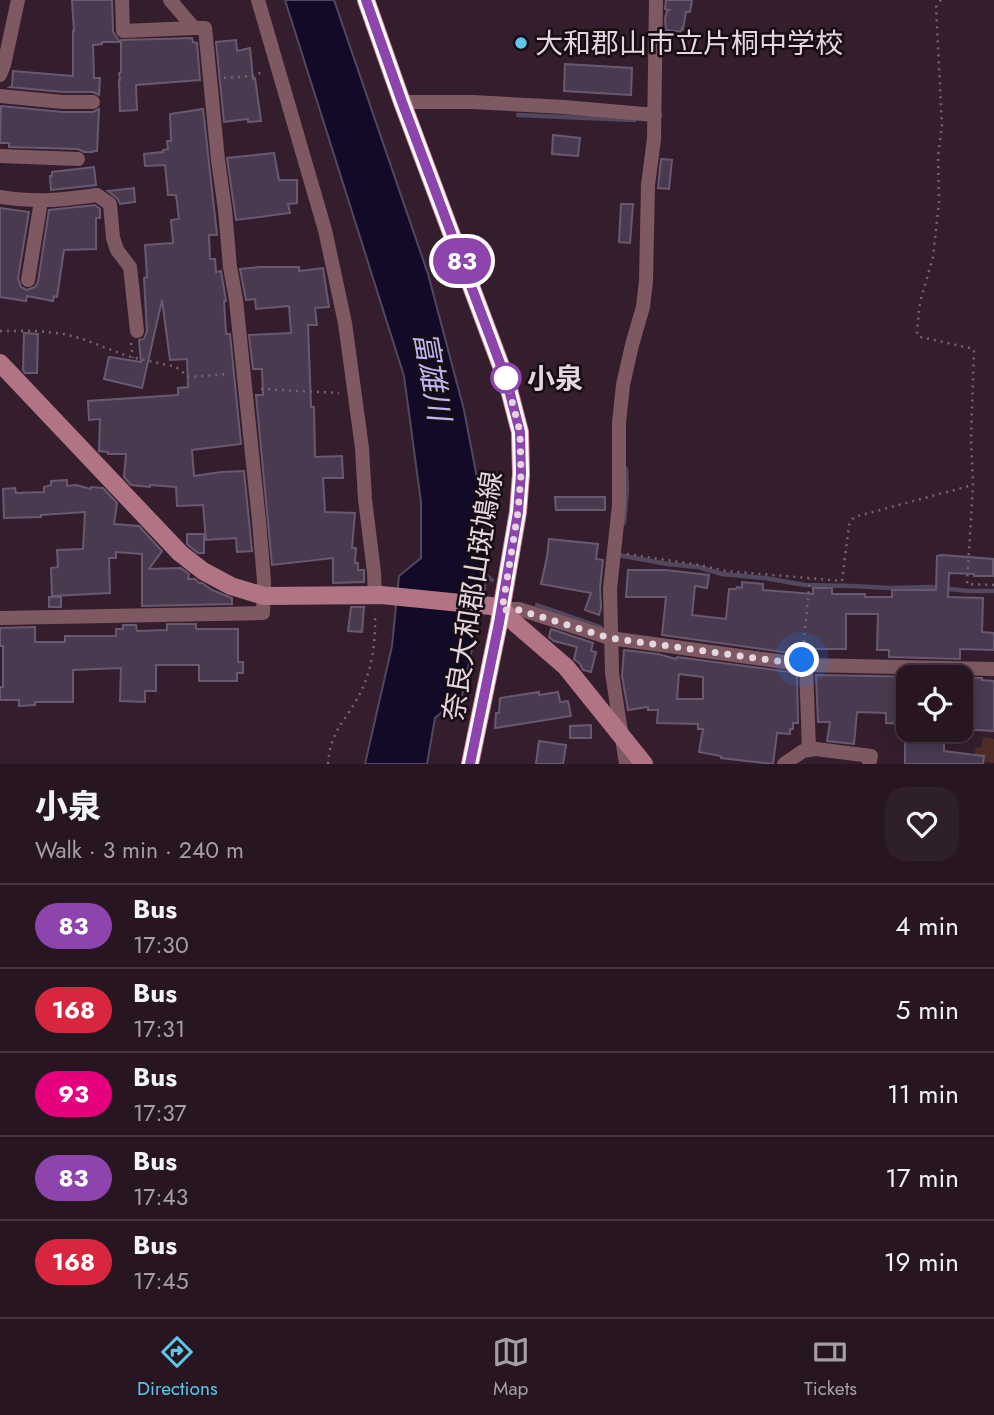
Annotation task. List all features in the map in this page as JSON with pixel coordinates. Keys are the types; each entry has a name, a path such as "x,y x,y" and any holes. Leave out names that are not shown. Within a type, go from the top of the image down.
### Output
{"main road":[{"name":"奈良大和郡山斑鳩線","path":"366,0 507,382 520,432 518,512 496,608 481,718 470,764"},
{"path":"0,363 180,553 202,571 231,586 264,596 378,595 496,608 566,667 643,764"}],"street":[{"path":"0,75 18,0"},
{"path":"0,618 263,613 259,521 205,28 123,31 122,0"},
{"path":"170,0 194,28"},
{"path":"258,0 325,230 345,323 356,394 366,510 378,595"},
{"path":"626,764 612,673 610,589 619,505 619,423 623,385 643,307 646,281 648,186 654,139 656,0"},
{"path":"0,96 93,102"},
{"path":"402,102 498,103 654,115"},
{"path":"0,156 78,159"},
{"path":"0,197 48,202 97,195 110,204 113,238 117,250 130,267 137,331"},
{"path":"28,280 41,201"},
{"path":"496,608 519,610 610,638 806,665 994,669"},
{"path":"806,665 809,750"},
{"path":"785,764 803,751 816,749 871,756 869,764"}],"path":[{"path":"934,0 940,1 936,7 942,126 938,156 939,202 933,257 920,302 917,335 974,351 971,438 973,485 967,584 994,585"},
{"path":"210,78 252,76 278,65"},
{"path":"0,331 64,334 128,356 176,367 189,377 356,394"},
{"path":"613,552 809,583 842,581 849,525 854,517 973,485"},
{"path":"806,665 802,660 809,583"},
{"path":"328,764 332,741 357,699 372,657 376,639 378,595"}],"shaded area":[{"path":"983,737 994,739 994,763 973,759 976,747 981,748"}],"water":[{"name":"富雄川","path":"285,0 334,0 428,274 464,410 482,504 487,567 485,590 462,695 435,718 427,764 365,764 392,646 399,576 421,558 421,502 404,376"}],"building":[{"path":"72,0 112,0 113,32 120,42 93,45 94,78 100,78 99,95 93,92 10,87 13,71 73,76"},
{"path":"666,0 692,0 681,32 666,30 665,18 669,10 665,9"},
{"path":"192,38 193,42 197,43 200,80 136,85 137,110 120,111 121,40"},
{"path":"236,40 237,51 250,48 261,121 248,122 248,119 224,122 216,42"},
{"path":"565,64 632,68 631,95 564,91"},
{"path":"1,106 63,112 93,112 99,109 97,151 9,147 9,143 0,143"},
{"path":"203,109 217,235 209,235 210,259 215,259 216,272 221,271 226,301 226,334 230,334 241,444 192,450 194,476 244,471 252,551 237,552 236,538 206,540 203,505 177,506 176,487 131,485 124,477 126,454 99,451 100,419 89,420 88,401 178,395 178,388 188,387 187,359 170,360 162,300 142,388 104,379 109,357 141,362 139,340 144,339 147,331 145,245 173,243 171,220 179,219 176,195 168,195 165,165 145,166 144,154 168,149 167,141 171,141 170,114"},
{"path":"553,135 580,138 578,156 552,154"},
{"path":"274,153 279,180 297,180 297,203 288,204 290,213 236,220 227,158"},
{"path":"661,159 672,160 669,189 658,188"},
{"path":"94,167 96,185 51,190 52,172"},
{"path":"134,188 135,202 120,204 108,191"},
{"path":"621,204 633,204 630,243 619,242"},
{"path":"95,205 100,209 100,218 96,218 96,249 64,250 57,297 54,296 53,301 27,296 26,301 0,297 0,208 29,212 18,278 21,287 27,290 35,287 38,282 49,210"},
{"path":"299,267 299,271 323,268 329,307 315,308 317,325 308,325 315,457 342,456 343,478 323,478 325,512 355,513 352,548 356,548 355,563 358,563 358,570 364,570 364,582 333,583 333,558 272,565 256,395 263,395 262,369 253,369 249,335 291,333 289,306 256,309 255,299 246,300 240,269"},
{"path":"24,333 38,334 37,373 25,373 23,370"},
{"path":"67,480 67,486 103,488 117,503 114,524 139,526 162,551 149,569 181,568 189,574 188,579 195,579 232,598 232,604 142,606 142,554 116,552 116,558 109,558 110,593 52,596 51,568 58,567 57,550 83,549 85,512 4,518 3,489 15,488 16,493 44,492 44,487 51,485 51,481"},
{"path":"555,497 605,497 605,510 556,510"},
{"path":"187,534 204,534 204,553 198,553 187,544"},
{"path":"549,539 598,544 596,559 603,560 599,615 585,610 591,593 541,584"},
{"path":"937,556 993,559 993,576 949,573 948,597 983,598 982,632 994,633 994,650 960,649 960,659 889,657 889,650 877,650 878,614 846,614 846,649 798,649 797,654 662,635 666,597 626,597 628,570 665,570 709,575 707,588 695,586 692,615 726,619 729,589 742,588 742,582 763,584 763,590 813,594 813,588 832,588 832,594 892,597 892,590 936,590"},
{"path":"49,597 61,597 61,607 49,607"},
{"path":"351,607 364,607 362,632 348,631"},
{"path":"167,624 196,624 196,629 238,629 238,662 243,662 243,673 237,673 237,681 199,681 199,665 156,665 156,691 145,691 145,702 120,701 121,668 73,670 73,702 35,702 35,705 19,706 19,700 0,700 0,687 3,687 3,646 0,646 0,628 35,627 35,642 65,642 65,636 116,636 116,629 123,629 123,625 136,625 137,631 167,630"},
{"path":"551,629 593,643 591,651 596,652 591,672 583,670 574,659 577,647 549,637"},
{"path":"624,650 797,673 798,723 793,723 790,734 777,733 773,764 721,758 699,752 703,729 698,729 698,724 657,723 658,710 648,710 648,707 628,710 622,676","holes":["679,674 703,677 703,699 677,699"]},
{"path":"816,675 896,676 896,723 886,723 886,713 857,712 854,744 827,741 830,722 818,722"},
{"path":"973,678 994,681 994,731 973,730"},
{"path":"539,692 539,695 558,692 560,702 568,701 571,716 495,728 500,698"},
{"path":"591,725 591,738 570,738 570,726"},
{"path":"539,741 566,745 563,764 536,764"},
{"path":"905,742 944,742 944,751 984,756 983,764 905,764"}],"waterway":[{"path":"518,115 635,120"},
{"path":"624,523 626,469"},
{"path":"618,555 698,567 722,574 805,585 994,591"},
{"path":"482,573 492,580"},
{"path":"537,605 600,627 604,632"},
{"path":"805,660 807,644"}],"bus line":[{"name":"83","path":"366,0 507,382 520,432 518,512 481,718 470,764"}],"place":[{"name":"大和郡山市立片桐中学校","path":"521,43"},
{"name":"小泉","path":"506,378"}],"route":[{"path":"506,378 520,432 521,474 518,512 502,610 519,610 610,638 806,665 802,660"}]}
